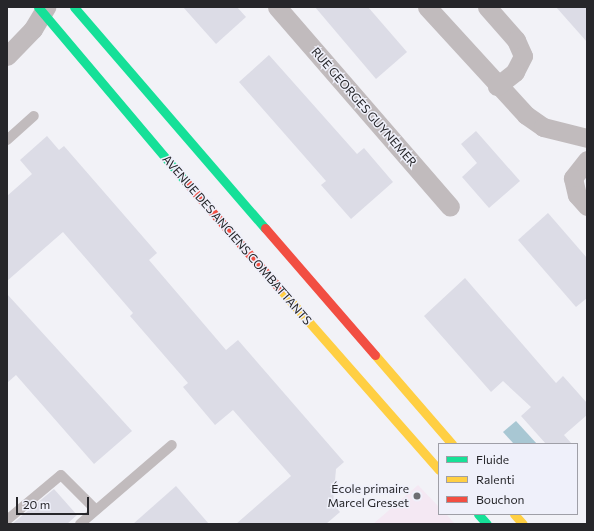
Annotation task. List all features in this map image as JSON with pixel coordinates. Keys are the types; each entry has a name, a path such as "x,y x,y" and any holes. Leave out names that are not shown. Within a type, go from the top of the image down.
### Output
{"main road":[{"path":"74,7 451,443"},
{"name":"AVENUE DES ANCIENS COMBATTANTS","path":"42,9 178,173 438,469"},
{"path":"479,515 487,524"},
{"path":"515,515 523,524"}],"street":[{"name":"RUE GEORGES GUYNEMER","path":"277,7 450,207"},
{"path":"427,7 497,86 526,115 543,127 587,138"},
{"path":"487,7 516,40 523,56 515,72 497,86"},
{"path":"7,56 33,29 42,9"},
{"path":"587,160 573,178 577,195 587,206"}],"lane":[{"path":"7,140 34,116"},
{"path":"80,524 172,444"},
{"path":"7,520 61,475 96,510"}],"shaded area":[{"name":"École primaire Marcel Gresset","path":"418,485 438,506 438,515 447,515 455,524 373,524"}],"water":[{"path":"516,421 536,443 513,443 503,432"}],"building":[{"path":"183,7 237,7 246,17 216,44"},
{"path":"315,7 368,7 407,52 376,79"},
{"path":"556,7 587,7 587,42"},
{"path":"269,55 357,154 364,148 393,182 351,219 321,185 326,181 239,82"},
{"path":"476,131 520,181 489,208 462,177 477,163 461,144"},
{"path":"47,136 59,150 64,146 157,253 149,260 226,350 238,340 344,462 336,469 333,504 340,512 326,524 236,524 291,476 233,410 215,425 183,387 188,383 130,316 133,313 63,232 7,281 7,196 32,174 20,160"},
{"path":"548,213 587,258 587,298 576,307 518,240"},
{"path":"465,278 556,383 563,376 587,403 587,415 564,435 571,443 545,443 521,416 531,407 503,381 491,392 424,316"},
{"path":"7,294 132,431 94,464 16,375 7,383"},
{"path":"176,486 209,524 133,524"},
{"path":"54,489 77,515 67,524 12,524"}],"traffic: fast":[{"path":"38,7 186,182"},
{"path":"74,7 265,228"},
{"path":"479,515 487,524"}],"traffic: slow":[{"path":"280,289 438,469"},
{"path":"375,355 451,443"},
{"path":"515,515 523,524"}],"traffic: jam":[{"path":"186,182 280,289"},
{"path":"265,228 375,355"}],"place":[{"name":"École primaire Marcel Gresset","path":"417,496"}]}
